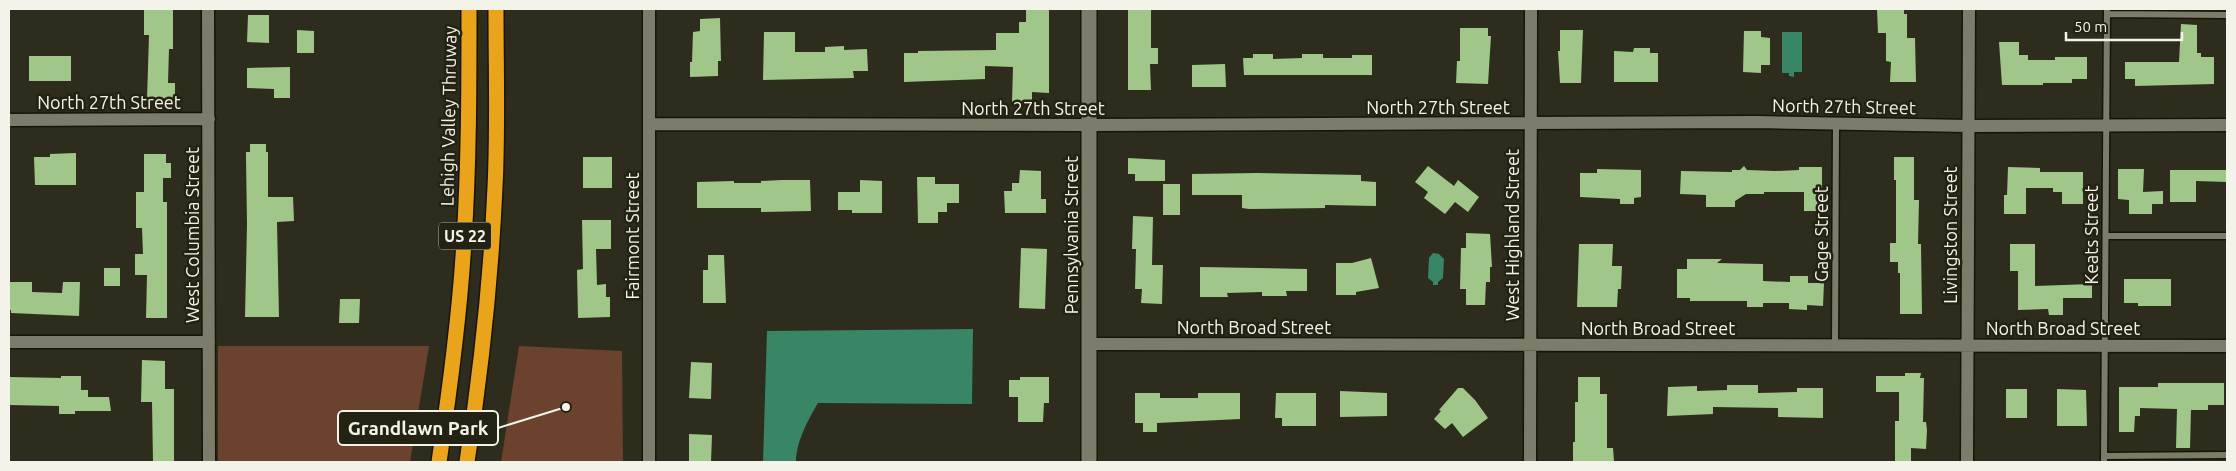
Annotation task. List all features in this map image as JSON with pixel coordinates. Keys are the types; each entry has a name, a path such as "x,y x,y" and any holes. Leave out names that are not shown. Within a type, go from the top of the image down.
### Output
{"highway":[{"name":"Lehigh Valley Thruway","path":"439,462 454,354 464,241 468,127 469,9"},
{"name":"US 22","path":"467,462 482,357 492,242 496,156 496,9"}],"street":[{"name":"West Columbia Street","path":"208,9 209,462"},
{"name":"Fairmont Street","path":"649,9 649,462"},
{"name":"Pennsylvania Street","path":"1089,462 1090,9"},
{"name":"West Highland Street","path":"1530,462 1531,9"},
{"name":"Livingston Street","path":"1967,462 1969,9"},
{"name":"North 27th Street","path":"9,120 209,118"},
{"name":"North 27th Street","path":"649,124 1836,123 1968,126 2227,125"},
{"path":"9,342 209,342"},
{"name":"North Broad Street","path":"1090,344 2227,346"}],"lane":[{"path":"2106,11 2227,15"},
{"name":"Keats Street","path":"2104,459 2107,125 2106,11"},
{"name":"Gage Street","path":"1835,345 1836,123"},
{"path":"2106,236 2227,236"},
{"path":"2104,459 2227,455"}],"shaded area":[{"path":"1782,32 1802,32 1802,72 1794,72 1794,77 1789,76 1789,73 1782,73"},
{"path":"1433,253 1439,254 1444,259 1443,278 1438,282 1438,285 1433,285 1433,282 1428,278 1429,258"},
{"path":"973,329 972,404 818,403 800,439 796,462 763,462 767,331"},
{"path":"218,346 429,346 410,462 218,462"},
{"path":"519,346 622,351 623,462 501,462"}],"building":[{"path":"144,9 173,9 173,49 169,49 168,83 175,83 175,100 147,100 149,35 144,35"},
{"path":"1026,9 1049,9 1049,93 1032,92 1032,102 1012,102 1013,67 985,66 985,79 904,82 904,53 918,53 918,51 996,50 996,33 1019,33 1019,22 1026,22"},
{"path":"1128,9 1151,9 1151,48 1158,48 1158,64 1150,64 1151,90 1128,90"},
{"path":"1877,9 1904,9 1904,14 1907,14 1907,38 1915,38 1916,82 1890,82 1891,62 1886,61 1886,33 1878,33"},
{"path":"248,15 269,15 269,43 247,42"},
{"path":"720,18 721,61 718,61 718,76 690,77 693,32 700,31 700,19"},
{"path":"2181,24 2197,25 2197,53 2201,53 2201,57 2214,57 2214,84 2135,86 2135,79 2125,79 2125,62 2179,62"},
{"path":"1460,28 1488,28 1488,36 1491,36 1488,84 1456,83 1457,61 1460,61"},
{"path":"297,30 314,31 314,53 297,53"},
{"path":"1560,30 1583,30 1581,83 1560,83 1558,51 1560,51"},
{"path":"1744,31 1761,31 1761,37 1770,38 1770,65 1761,65 1761,73 1743,72"},
{"path":"764,32 795,32 795,52 825,52 825,47 844,46 844,50 867,49 868,71 853,71 854,78 763,80"},
{"path":"1999,42 2019,42 2019,55 2028,55 2028,60 2055,60 2055,57 2087,57 2087,79 2072,79 2072,83 2002,85"},
{"path":"1634,48 1650,48 1650,53 1658,53 1658,82 1614,82 1614,51 1633,52"},
{"path":"1253,54 1273,54 1273,59 1302,58 1302,54 1323,54 1323,58 1352,58 1352,55 1372,55 1372,75 1244,75 1243,58 1253,58"},
{"path":"29,56 71,56 71,81 29,81"},
{"path":"1225,64 1226,87 1192,87 1192,65"},
{"path":"290,67 290,98 274,98 274,89 247,88 247,68"},
{"path":"250,144 266,144 266,152 268,152 268,197 293,197 294,221 277,222 279,317 245,317 246,152 250,152"},
{"path":"76,153 76,185 35,185 34,157 50,157 50,154"},
{"path":"144,154 166,154 166,163 171,163 171,178 163,178 163,202 167,202 167,318 146,318 147,275 135,275 135,254 143,254 142,228 136,228 136,192 144,192"},
{"path":"583,157 612,157 612,188 583,188"},
{"path":"1894,157 1914,157 1914,200 1919,200 1918,244 1921,244 1922,314 1900,314 1900,273 1898,273 1898,262 1890,262 1890,243 1896,243"},
{"path":"1128,158 1165,160 1165,181 1135,181 1135,174 1128,174"},
{"path":"1428,166 1454,186 1458,180 1479,197 1468,212 1455,202 1445,214 1424,198 1428,192 1415,182"},
{"path":"1744,166 1747,170 1775,171 1799,170 1799,167 1822,167 1822,211 1804,211 1804,192 1746,194 1735,201 1735,207 1706,207 1706,195 1680,194 1681,171 1732,172 1732,170 1740,170"},
{"path":"2008,167 2040,168 2040,172 2083,172 2083,204 2062,204 2062,192 2053,192 2053,188 2026,188 2026,214 2004,214 2004,195 2007,195"},
{"path":"1597,169 1641,170 1641,197 1634,198 1634,204 1620,204 1620,199 1580,197 1580,173 1597,173"},
{"path":"2118,169 2144,169 2143,192 2163,191 2163,204 2152,204 2152,214 2129,214 2129,200 2118,199"},
{"path":"1020,170 1041,171 1041,199 1046,199 1046,213 1005,213 1004,191 1012,191 1012,183 1019,183"},
{"path":"2170,170 2227,170 2227,182 2196,181 2196,202 2170,202"},
{"path":"1192,174 1361,175 1361,181 1376,182 1376,206 1325,205 1325,208 1249,209 1242,208 1242,195 1192,195"},
{"path":"917,177 935,177 935,184 959,184 959,203 947,203 947,212 938,212 938,223 918,223"},
{"path":"810,180 811,211 761,212 761,208 697,208 697,182 734,181 734,183 761,183 761,181"},
{"path":"860,180 882,181 882,213 852,213 852,210 838,210 838,192 860,192"},
{"path":"1163,184 1180,184 1180,215 1163,215"},
{"path":"1133,216 1153,217 1152,265 1163,265 1162,304 1141,303 1142,289 1135,289 1136,249 1132,249"},
{"path":"582,220 611,220 611,249 596,249 597,285 606,284 606,297 610,297 610,317 578,318 577,270 583,269"},
{"path":"1466,233 1490,234 1492,267 1490,267 1490,282 1486,282 1485,305 1466,305 1466,289 1460,289 1461,248 1466,248"},
{"path":"1579,244 1613,244 1612,266 1622,266 1621,289 1618,289 1617,307 1577,307"},
{"path":"2010,244 2035,244 2035,286 2092,284 2092,298 2063,298 2063,315 2049,315 2048,309 2018,310 2018,271 2010,271"},
{"path":"1021,248 1047,249 1045,309 1019,308"},
{"path":"708,255 724,255 726,303 703,303 703,270 708,270"},
{"path":"1371,258 1379,288 1356,292 1356,295 1336,295 1336,263 1352,263"},
{"path":"1687,259 1722,259 1717,263 1763,264 1763,281 1790,282 1790,276 1808,276 1808,283 1824,283 1823,306 1807,305 1807,310 1789,309 1789,303 1763,303 1763,307 1747,307 1747,301 1690,301 1690,298 1677,298 1677,269 1687,269"},
{"path":"1200,267 1307,269 1307,291 1286,291 1287,296 1262,296 1262,292 1227,293 1228,297 1200,297"},
{"path":"104,268 120,268 120,286 104,286"},
{"path":"2124,279 2171,279 2171,306 2138,306 2138,303 2124,303"},
{"path":"9,282 32,282 32,292 62,293 63,282 80,282 79,316 11,313 11,310 9,310"},
{"path":"340,299 360,299 359,323 339,323"},
{"path":"142,360 165,361 165,389 174,389 174,462 153,462 152,402 141,402"},
{"path":"691,362 712,363 711,399 689,398"},
{"path":"1905,373 1921,373 1920,378 1924,378 1923,422 1926,422 1927,430 1926,449 1911,448 1911,462 1895,462 1895,421 1899,421 1899,392 1876,392 1876,376 1905,376"},
{"path":"61,376 81,376 81,390 88,390 88,397 109,397 111,411 75,411 75,414 59,414 59,406 9,405 9,377 61,378"},
{"path":"1020,377 1049,377 1049,403 1044,403 1043,422 1018,422 1018,397 1009,397 1009,380 1020,380"},
{"path":"1578,377 1600,377 1600,394 1607,394 1607,448 1613,448 1614,461 1573,462 1575,402 1578,402"},
{"path":"2158,383 2224,383 2224,405 2208,405 2208,410 2191,410 2190,448 2176,448 2177,409 2140,408 2140,416 2135,416 2134,432 2119,432 2119,387 2158,387"},
{"path":"1727,385 1758,385 1758,393 1797,392 1797,388 1823,388 1823,418 1778,417 1778,408 1713,407 1713,414 1667,416 1668,387 1697,386 1697,391 1727,390"},
{"path":"1458,388 1463,388 1475,400 1488,418 1463,437 1452,423 1445,429 1434,419 1441,411 1439,410"},
{"path":"2006,389 2027,389 2027,418 2006,418"},
{"path":"2057,389 2086,390 2087,426 2057,426"},
{"path":"1340,391 1387,393 1387,416 1340,417"},
{"path":"1135,393 1160,393 1160,398 1198,398 1198,393 1240,393 1240,419 1157,423 1157,432 1143,432 1143,423 1135,423"},
{"path":"1276,393 1316,393 1316,426 1282,426 1282,418 1275,418"},
{"path":"689,434 712,435 711,462 689,462"}],"place":[{"name":"Grandlawn Park","path":"566,407"}]}
